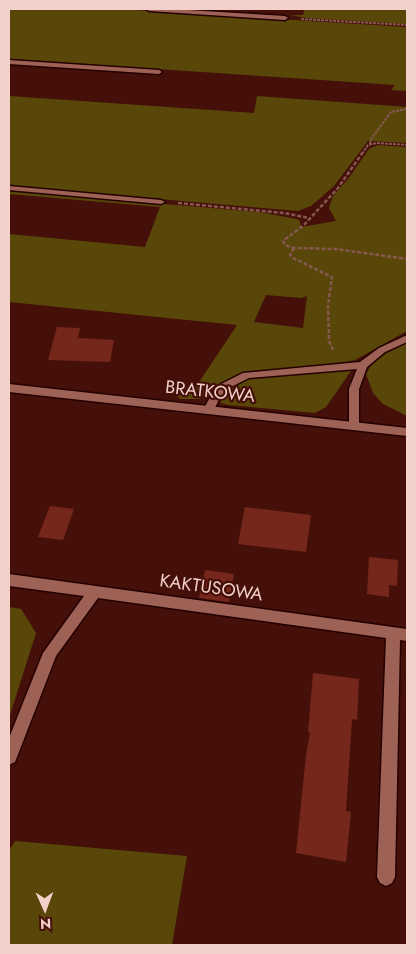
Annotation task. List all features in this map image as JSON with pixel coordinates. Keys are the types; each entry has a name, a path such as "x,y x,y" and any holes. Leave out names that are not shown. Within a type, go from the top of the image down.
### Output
{"street":[{"name":"BRATKOWA","path":"9,388 407,432"},
{"name":"KAKTUSOWA","path":"9,580 400,634"},
{"path":"9,757 50,653 95,592"},
{"path":"386,877 400,634"}],"lane":[{"path":"149,9 285,18"},
{"path":"9,62 158,72"},
{"path":"9,188 161,202"},
{"path":"354,426 354,388 363,365 382,350 407,338"},
{"path":"208,410 217,394 236,379 264,372 363,365"}],"path":[{"path":"285,18 407,25"},
{"path":"407,109 391,112 338,188 283,241 285,245 294,248 336,249 407,259"},
{"path":"370,144 407,145"},
{"path":"161,202 284,213 309,218"},
{"path":"294,248 290,255 293,258 332,276 334,282 328,305 329,341 340,366"}],"shaded area":[{"path":"9,9 116,9 407,27 407,91 391,90 395,85 9,59"},
{"path":"305,9 407,9 407,24 305,18 291,15 303,15"},
{"path":"9,96 254,113 257,96 407,107 407,143 368,141 334,186 311,206 298,211 9,186"},
{"path":"378,145 407,147 407,331 355,360 329,365 246,372 219,384 200,399 180,399 173,392 199,382 237,325 9,302 9,234 145,247 160,207 9,194 9,191 259,212 297,219 300,221 301,227 336,221 329,208 333,196 348,179 369,149","holes":["266,295 301,298 307,296 303,328 254,322"]},
{"path":"407,343 407,416 383,404 373,393 366,374 372,364 381,356"},
{"path":"353,368 326,407 315,413 229,405 221,403 219,398 241,381 255,377"},
{"path":"9,607 21,609 36,633 9,718"},
{"path":"15,841 187,856 172,945 9,945 9,851"}],"building":[{"path":"57,327 80,328 78,338 114,340 110,362 48,360"},
{"path":"50,506 74,509 63,540 38,537"},
{"path":"245,507 311,515 306,552 238,544"},
{"path":"369,557 398,560 397,586 389,585 389,597 367,594"},
{"path":"205,570 234,574 229,602 199,598"},
{"path":"313,673 359,679 357,720 352,719 346,811 351,812 346,862 296,853 310,733 308,732"}]}
